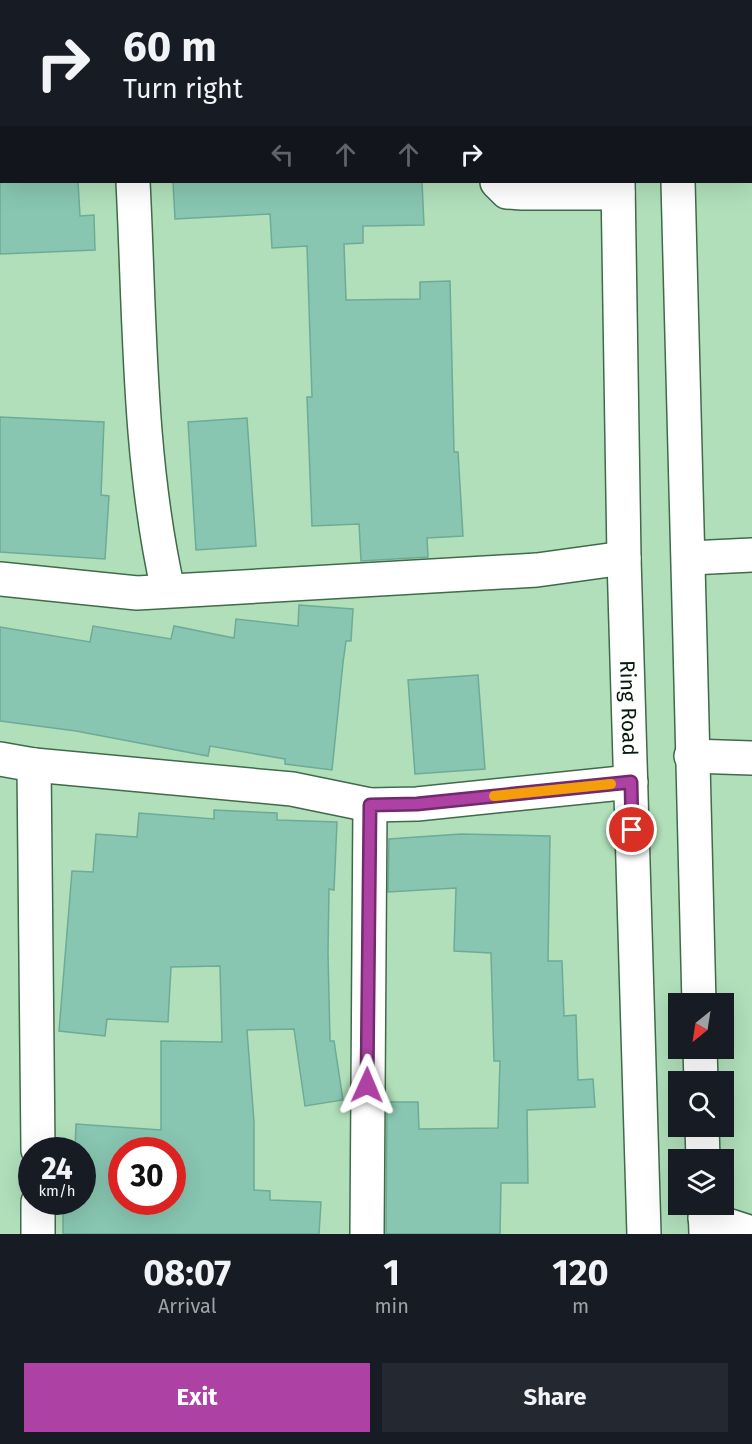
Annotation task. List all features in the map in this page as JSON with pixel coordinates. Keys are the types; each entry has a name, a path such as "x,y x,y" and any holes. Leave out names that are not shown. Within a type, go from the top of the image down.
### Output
{"street":[{"path":"133,183 145,426 155,531 168,590"},
{"path":"498,183 507,192 522,194 618,187"},
{"path":"678,183 690,558 692,756 699,993"},
{"name":"Ring Road","path":"618,187 624,558 644,1234"},
{"path":"690,558 752,555"},
{"path":"0,579 137,593 442,577 537,570 624,558"},
{"path":"692,756 752,758"},
{"path":"0,759 34,765 292,789 370,805 417,804 631,782"},
{"path":"34,765 38,1137"},
{"path":"367,1234 370,805"},
{"path":"38,1215 38,1234"},
{"path":"705,1219 752,1233"}],"building":[{"path":"0,183 78,183 80,216 94,215 95,250 0,254"},
{"path":"173,183 422,183 424,225 363,226 363,243 344,244 346,300 420,299 420,282 450,281 454,452 458,452 463,536 427,538 428,557 361,561 359,524 312,526 307,397 312,397 307,246 272,248 270,214 175,219"},
{"path":"0,417 104,422 101,495 109,496 105,559 0,552"},
{"path":"247,418 256,546 196,550 188,422"},
{"path":"299,605 353,609 351,641 346,641 343,663 332,770 285,764 285,759 210,746 208,756 76,731 0,721 0,627 90,642 93,626 171,639 174,626 234,638 236,619 298,626"},
{"path":"478,675 485,769 415,774 408,680"},
{"path":"214,810 277,813 277,820 337,822 334,890 329,889 328,953 330,1041 334,1041 343,1100 305,1106 294,1029 247,1030 254,1122 254,1190 270,1191 270,1200 321,1202 319,1234 63,1234 63,1215 96,1215 96,1137 76,1137 76,1124 161,1130 161,1041 222,1042 220,966 171,967 168,1022 107,1019 105,1036 59,1031 72,871 93,872 96,834 137,837 139,813 214,819"},
{"path":"461,834 550,836 548,961 562,961 564,1016 576,1015 578,1080 593,1079 595,1107 527,1110 528,1183 501,1183 500,1234 386,1234 387,1102 418,1102 419,1129 498,1128 500,1061 494,1061 491,953 454,951 456,888 388,892 389,839"}],"slow traffic":[{"path":"494,796 611,784"}],"route":[{"path":"367,1085 370,805 417,804 631,782 632,830"}]}
